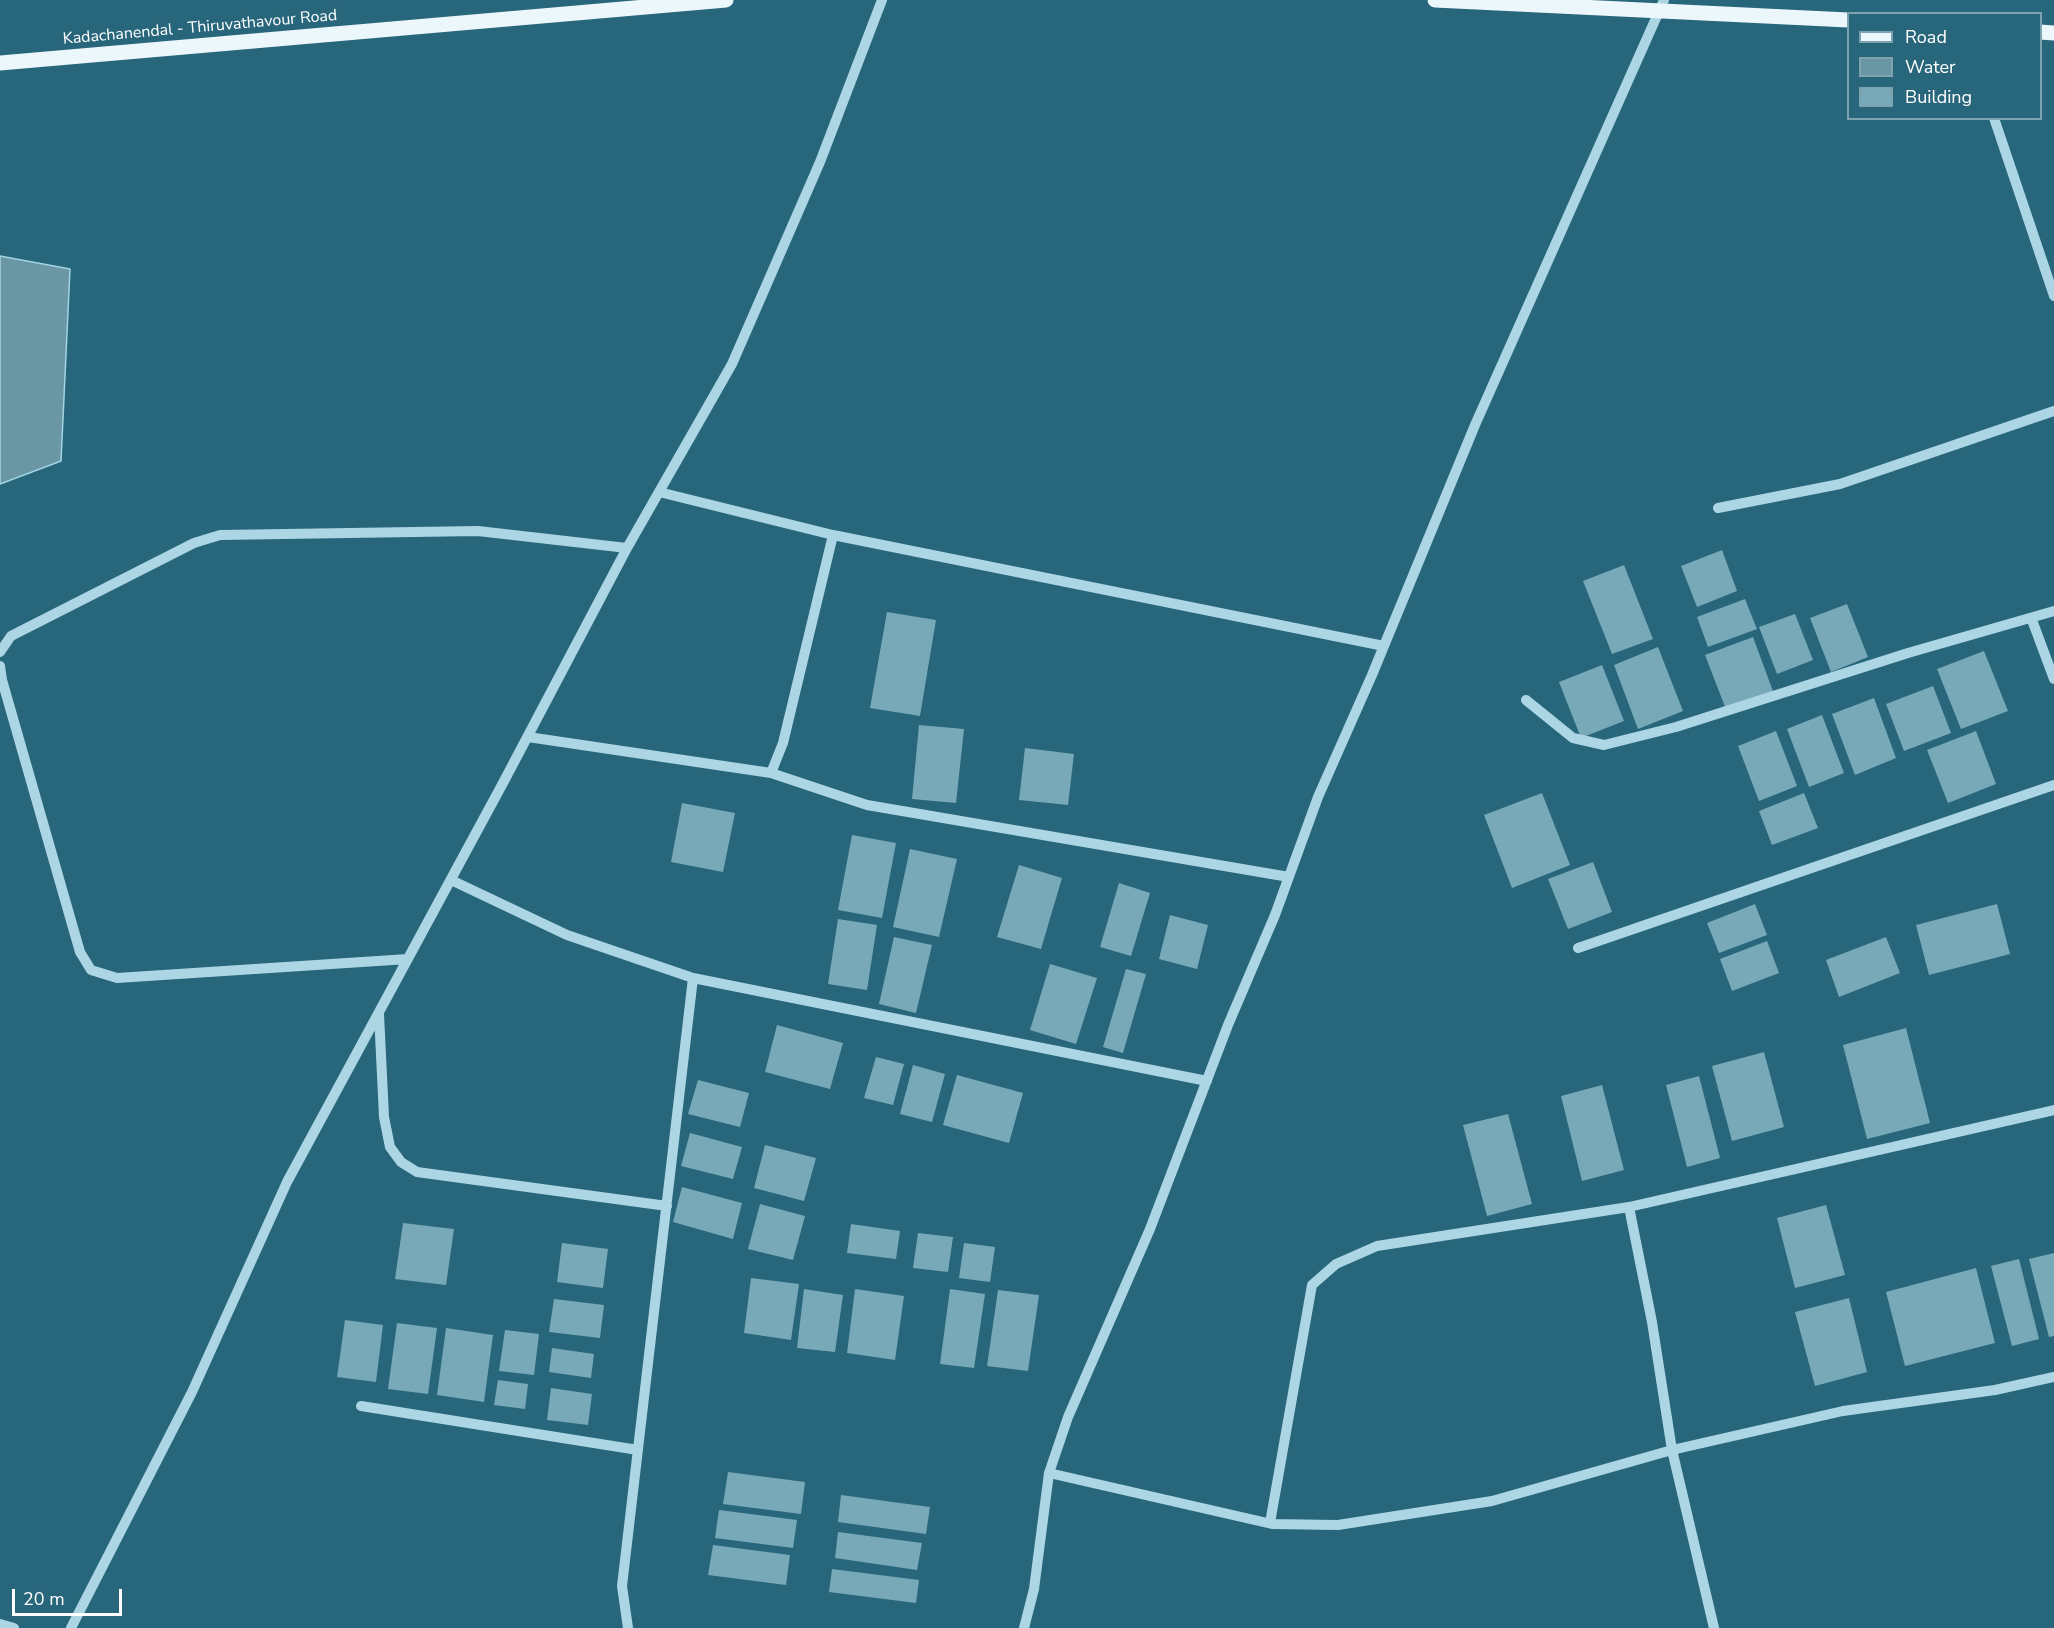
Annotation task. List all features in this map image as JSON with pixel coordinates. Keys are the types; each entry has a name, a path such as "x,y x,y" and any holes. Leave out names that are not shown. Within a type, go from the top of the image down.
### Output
{"main road":[{"name":"Kadachanendal - Thiruvathavour Road","path":"0,63 726,0"},
{"path":"1435,0 1662,6 1847,20"}],"street":[{"path":"71,1628 192,1392 287,1182 528,737 627,548 732,364 820,162 882,0"},
{"path":"1024,1628 1034,1589 1049,1473 1068,1417 1150,1229 1206,1081 1289,877 1318,797 1521,318 1662,6"},
{"path":"1995,120 2054,296"},
{"path":"1718,508 1840,484 2054,411"},
{"path":"659,492 833,535 1384,645"},
{"path":"0,652 11,636 194,543 220,535 478,531 627,548"},
{"path":"771,773 783,742 833,535"},
{"path":"1526,700 1573,738 1604,745 1676,727 1908,653 2032,620 2054,611"},
{"path":"2032,620 2054,679"},
{"path":"0,666 2,681 80,952 91,970 117,978 408,959"},
{"path":"528,737 771,773 867,805 1289,877"},
{"path":"1578,948 2054,784"},
{"path":"451,880 567,935 693,978 1206,1081"},
{"path":"628,1628 622,1586 693,978"},
{"path":"379,1013 384,1117 390,1147 401,1162 417,1172 666,1206"},
{"path":"1270,1523 1312,1285 1336,1264 1377,1246 1629,1207 2054,1110"},
{"path":"1629,1207 1652,1322 1672,1450 1714,1628"},
{"path":"1049,1473 1270,1523 1338,1526 1492,1501 1672,1450 1843,1411 1995,1390 2054,1377"},
{"path":"361,1406 638,1450"},
{"path":"0,1624 14,1628"}],"water":[{"path":"0,256 70,269 61,461 0,484"}],"building":[{"path":"1722,550 1737,591 1697,607 1681,566"},
{"path":"1624,565 1653,639 1612,654 1583,581"},
{"path":"1745,599 1757,629 1708,647 1697,617"},
{"path":"1847,604 1868,657 1831,672 1810,618"},
{"path":"887,612 936,620 920,716 870,708"},
{"path":"1795,614 1813,660 1777,674 1759,627"},
{"path":"1753,637 1774,694 1727,712 1705,655"},
{"path":"1658,647 1683,711 1638,729 1614,665"},
{"path":"1984,651 2008,711 1961,729 1937,669"},
{"path":"1602,665 1624,721 1581,738 1559,682"},
{"path":"1933,686 1951,733 1904,751 1886,704"},
{"path":"1874,698 1896,758 1855,775 1832,714"},
{"path":"1822,715 1844,773 1809,787 1787,729"},
{"path":"919,725 964,729 956,803 912,799"},
{"path":"1776,731 1797,786 1759,801 1738,746"},
{"path":"1976,731 1996,784 1948,803 1927,750"},
{"path":"1025,748 1074,754 1068,805 1019,800"},
{"path":"1542,793 1570,865 1512,888 1484,815"},
{"path":"1804,793 1818,828 1772,845 1759,811"},
{"path":"682,803 735,813 723,872 671,862"},
{"path":"852,835 896,843 882,918 838,910"},
{"path":"910,849 957,859 939,937 893,927"},
{"path":"1593,862 1612,912 1568,929 1548,879"},
{"path":"1019,865 1062,878 1041,949 997,937"},
{"path":"1119,883 1150,893 1131,956 1100,947"},
{"path":"1755,904 1767,935 1719,953 1707,923"},
{"path":"1997,904 2010,954 1929,975 1916,925"},
{"path":"1170,915 1208,925 1197,969 1159,959"},
{"path":"838,919 877,925 867,990 828,984"},
{"path":"894,937 932,945 916,1013 879,1004"},
{"path":"1886,937 1900,973 1839,997 1826,960"},
{"path":"1767,941 1779,973 1732,991 1720,959"},
{"path":"1050,964 1097,978 1076,1044 1030,1030"},
{"path":"1126,969 1146,974 1123,1053 1103,1047"},
{"path":"777,1025 843,1043 830,1089 765,1072"},
{"path":"1906,1028 1930,1123 1867,1139 1843,1045"},
{"path":"1764,1052 1784,1127 1732,1141 1712,1066"},
{"path":"876,1057 904,1064 893,1105 864,1098"},
{"path":"913,1065 945,1074 932,1122 900,1114"},
{"path":"957,1075 1023,1093 1009,1143 943,1125"},
{"path":"1699,1076 1720,1158 1687,1167 1666,1085"},
{"path":"698,1080 749,1093 740,1127 688,1114"},
{"path":"1602,1085 1624,1170 1582,1181 1561,1096"},
{"path":"1508,1114 1532,1204 1487,1216 1463,1125"},
{"path":"690,1133 742,1147 733,1179 681,1166"},
{"path":"765,1145 816,1158 804,1201 754,1188"},
{"path":"682,1187 742,1203 733,1239 673,1222"},
{"path":"760,1204 805,1216 793,1260 748,1249"},
{"path":"1826,1205 1845,1275 1795,1288 1777,1218"},
{"path":"403,1223 454,1229 446,1285 395,1279"},
{"path":"851,1224 900,1231 896,1259 847,1253"},
{"path":"918,1233 953,1237 948,1272 913,1268"},
{"path":"562,1243 608,1249 603,1288 557,1282"},
{"path":"964,1243 995,1247 990,1282 959,1278"},
{"path":"2054,1253 2054,1336 2049,1337 2029,1259"},
{"path":"2019,1259 2039,1339 2012,1346 1991,1266"},
{"path":"1976,1268 1995,1343 1905,1366 1886,1292"},
{"path":"751,1278 799,1284 791,1340 744,1333"},
{"path":"804,1289 843,1295 835,1352 797,1348"},
{"path":"855,1289 904,1296 895,1360 847,1353"},
{"path":"950,1289 985,1294 974,1368 940,1364"},
{"path":"998,1290 1039,1295 1028,1371 987,1366"},
{"path":"1849,1298 1867,1372 1815,1386 1795,1312"},
{"path":"554,1299 604,1305 600,1338 549,1332"},
{"path":"345,1320 383,1325 376,1382 337,1377"},
{"path":"397,1323 437,1328 428,1394 388,1389"},
{"path":"446,1328 493,1335 484,1402 437,1395"},
{"path":"505,1330 539,1334 534,1375 499,1371"},
{"path":"552,1348 594,1354 591,1378 549,1372"},
{"path":"498,1380 528,1384 525,1409 494,1405"},
{"path":"551,1388 592,1394 588,1425 547,1420"},
{"path":"728,1472 805,1482 801,1514 723,1504"},
{"path":"841,1495 930,1507 926,1534 838,1522"},
{"path":"719,1510 797,1520 793,1548 715,1538"},
{"path":"838,1532 922,1543 917,1570 835,1558"},
{"path":"713,1545 790,1555 786,1585 708,1575"},
{"path":"832,1569 919,1580 916,1603 829,1592"}]}
